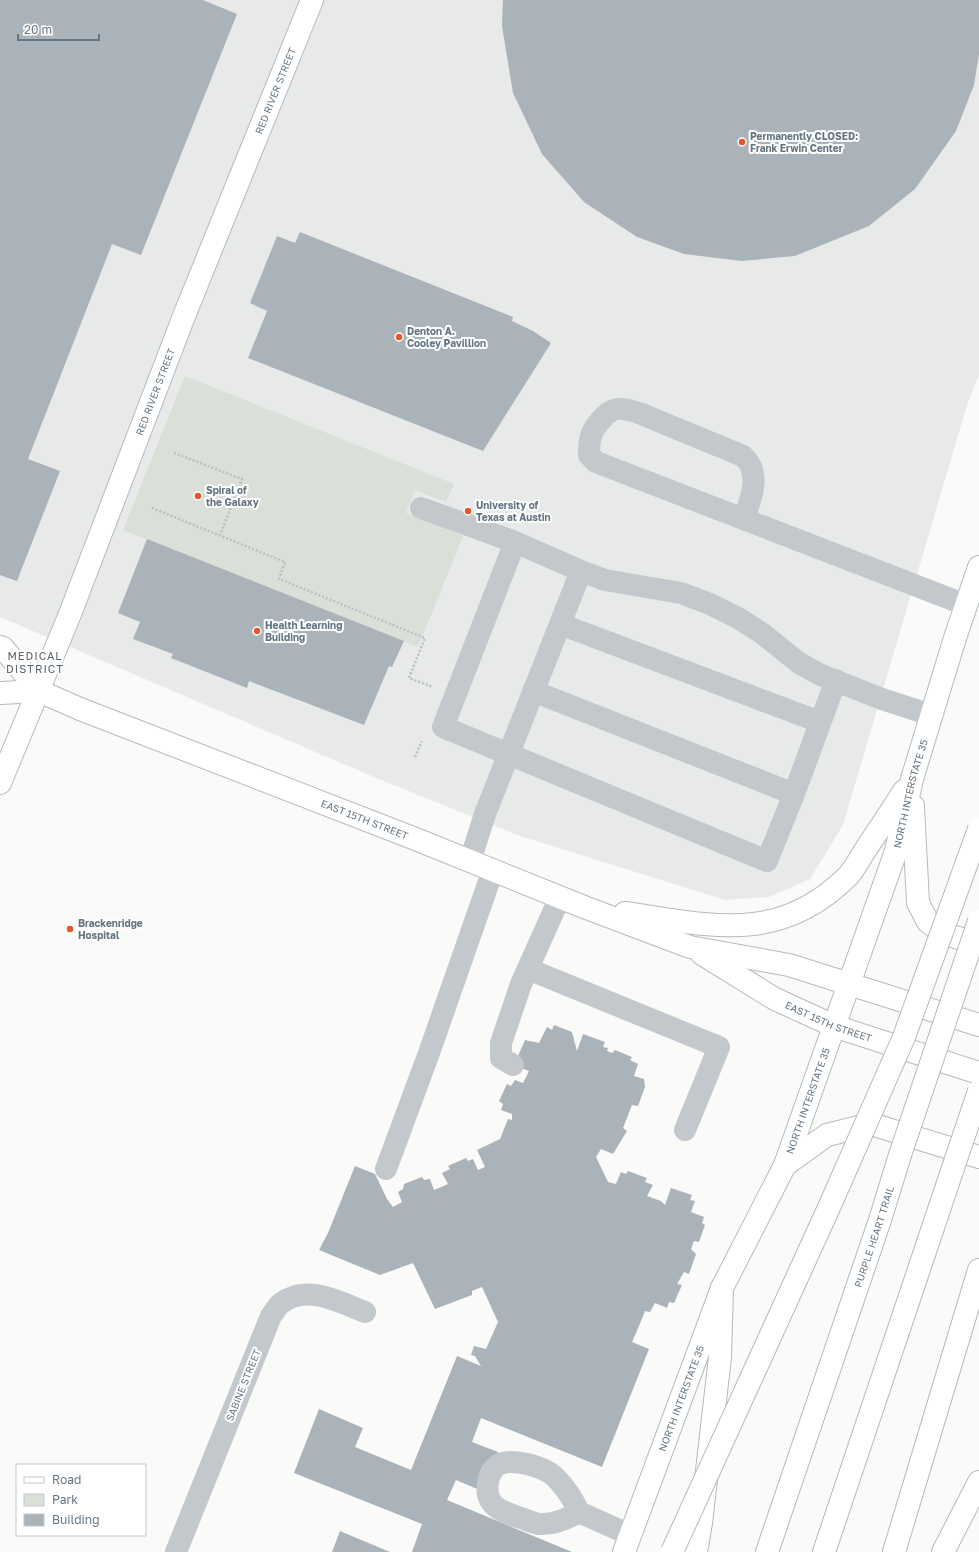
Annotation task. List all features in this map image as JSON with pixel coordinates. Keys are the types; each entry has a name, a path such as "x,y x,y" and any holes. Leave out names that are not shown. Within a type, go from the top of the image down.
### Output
{"main road":[{"name":"RED RIVER STREET","path":"0,783 73,607 184,316 312,0"},
{"name":"NORTH INTERSTATE 35","path":"627,1543 722,1288 785,1165 896,851 912,779 955,638 979,567"},
{"name":"EAST 15TH STREET","path":"0,647 3,648 39,691 80,709 584,907 690,947 776,998 834,1026 979,1073"},
{"name":"EAST 15TH STREET","path":"0,693 39,691"},
{"path":"584,907 716,926 750,925 779,920 814,904 848,876 912,779"},
{"path":"912,779 918,903 928,922 945,934 979,944"},
{"path":"672,1552 831,1203 904,1037 979,829"},
{"name":"PURPLE HEART TRAIL","path":"767,1552 875,1235 900,1155 979,921"},
{"name":"EAST 15TH STREET","path":"690,947 789,965 979,1025"},
{"path":"824,1552 979,1091"},
{"path":"785,1165 827,1135 871,1124 979,1157"},
{"path":"894,1552 979,1270"},
{"path":"696,1552 701,1523 720,1357 722,1288"},
{"path":"943,1552 979,1482"}],"street":[{"path":"744,519 751,500 754,477 751,466 744,456 639,413 624,410 614,410 602,418 594,428 591,435 589,455 596,462 966,605"},
{"path":"421,508 515,542 605,580 681,593 710,604 740,618 763,634 798,663 821,675 882,699 931,715"},
{"path":"515,542 443,727 508,755 767,861 794,794 836,680"},
{"path":"470,861 484,814 581,570"},
{"path":"560,624 820,722"},
{"path":"533,691 794,794"},
{"path":"386,1169 429,1053 493,870"},
{"path":"513,1065 501,1058 501,1043 528,970 560,897"},
{"path":"528,970 719,1047 685,1130"},
{"name":"SABINE STREET","path":"176,1552 271,1316 280,1304 292,1297 306,1294 320,1295 365,1312"},
{"path":"579,1512 627,1543"}],"path":[{"path":"174,452 242,479 220,535"},
{"path":"152,508 285,562 279,579 425,638 408,678 435,688"},
{"path":"416,757 424,735"}],"shaded area":[{"name":"University of Texas at Austin","path":"0,0 979,0 979,375 967,405 843,825 810,879 769,897 725,900 520,836 374,777 0,617"}],"green space":[{"path":"185,376 454,484 446,502 415,490 406,513 463,536 418,647 123,530"}],"building":[{"path":"0,0 203,0 237,14 141,255 112,244 28,459 60,471 17,581 0,575"},
{"name":"Permanently CLOSED: Frank Erwin Center","path":"503,0 979,0 979,54 974,85 956,131 915,189 869,226 795,256 742,261 684,254 637,237 584,202 542,154 513,93 502,26"},
{"name":"Denton A. Cooley Pavillion","path":"300,232 513,317 512,321 533,331 551,343 483,451 248,358 267,311 250,303 277,236 295,243"},
{"name":"Health Learning Building","path":"147,539 404,641 392,667 389,666 364,725 249,681 247,688 171,658 173,654 133,639 140,622 118,613"},
{"path":"554,1025 572,1032 577,1051 583,1034 605,1042 603,1047 608,1048 607,1051 612,1053 615,1050 632,1057 630,1060 638,1064 634,1076 644,1079 645,1087 638,1106 632,1105 623,1128 627,1131 613,1154 601,1149 596,1157 608,1182 616,1184 621,1172 626,1174 628,1171 647,1178 645,1182 653,1185 647,1196 661,1201 665,1205 671,1188 692,1195 690,1200 695,1201 691,1212 704,1217 702,1223 705,1225 699,1242 694,1241 691,1249 696,1254 689,1274 684,1272 677,1284 682,1285 674,1303 669,1302 667,1308 655,1303 650,1312 645,1311 632,1342 649,1349 602,1467 481,1418 472,1442 498,1452 482,1491 456,1480 447,1500 572,1552 412,1552 422,1524 294,1473 319,1409 363,1428 355,1447 411,1470 457,1356 481,1366 475,1356 471,1355 474,1346 486,1349 498,1322 482,1287 472,1291 472,1295 435,1309 413,1263 380,1275 319,1250 328,1233 355,1166 375,1174 387,1199 393,1207 402,1202 398,1192 403,1189 404,1184 422,1177 424,1180 430,1179 434,1190 448,1184 442,1173 450,1169 448,1166 466,1158 468,1161 473,1159 478,1170 485,1167 477,1150 500,1139 508,1119 512,1120 512,1114 501,1110 503,1104 499,1101 507,1084 511,1086 515,1080 523,1083 529,1071 519,1067 518,1056 525,1040 539,1043 547,1027 552,1030"},
{"path":"340,1531 390,1552 332,1552"}],"place":[{"name":"Permanently CLOSED: Frank Erwin Center","path":"742,142"},
{"name":"Denton A. Cooley Pavillion","path":"399,337"},
{"name":"Spiral of the Galaxy","path":"198,496"},
{"name":"University of Texas at Austin","path":"468,511"},
{"name":"Health Learning Building","path":"257,631"},
{"name":"Brackenridge Hospital","path":"70,929"}],"district":[{"name":"MEDICAL DISTRICT","path":"35,661"}]}
